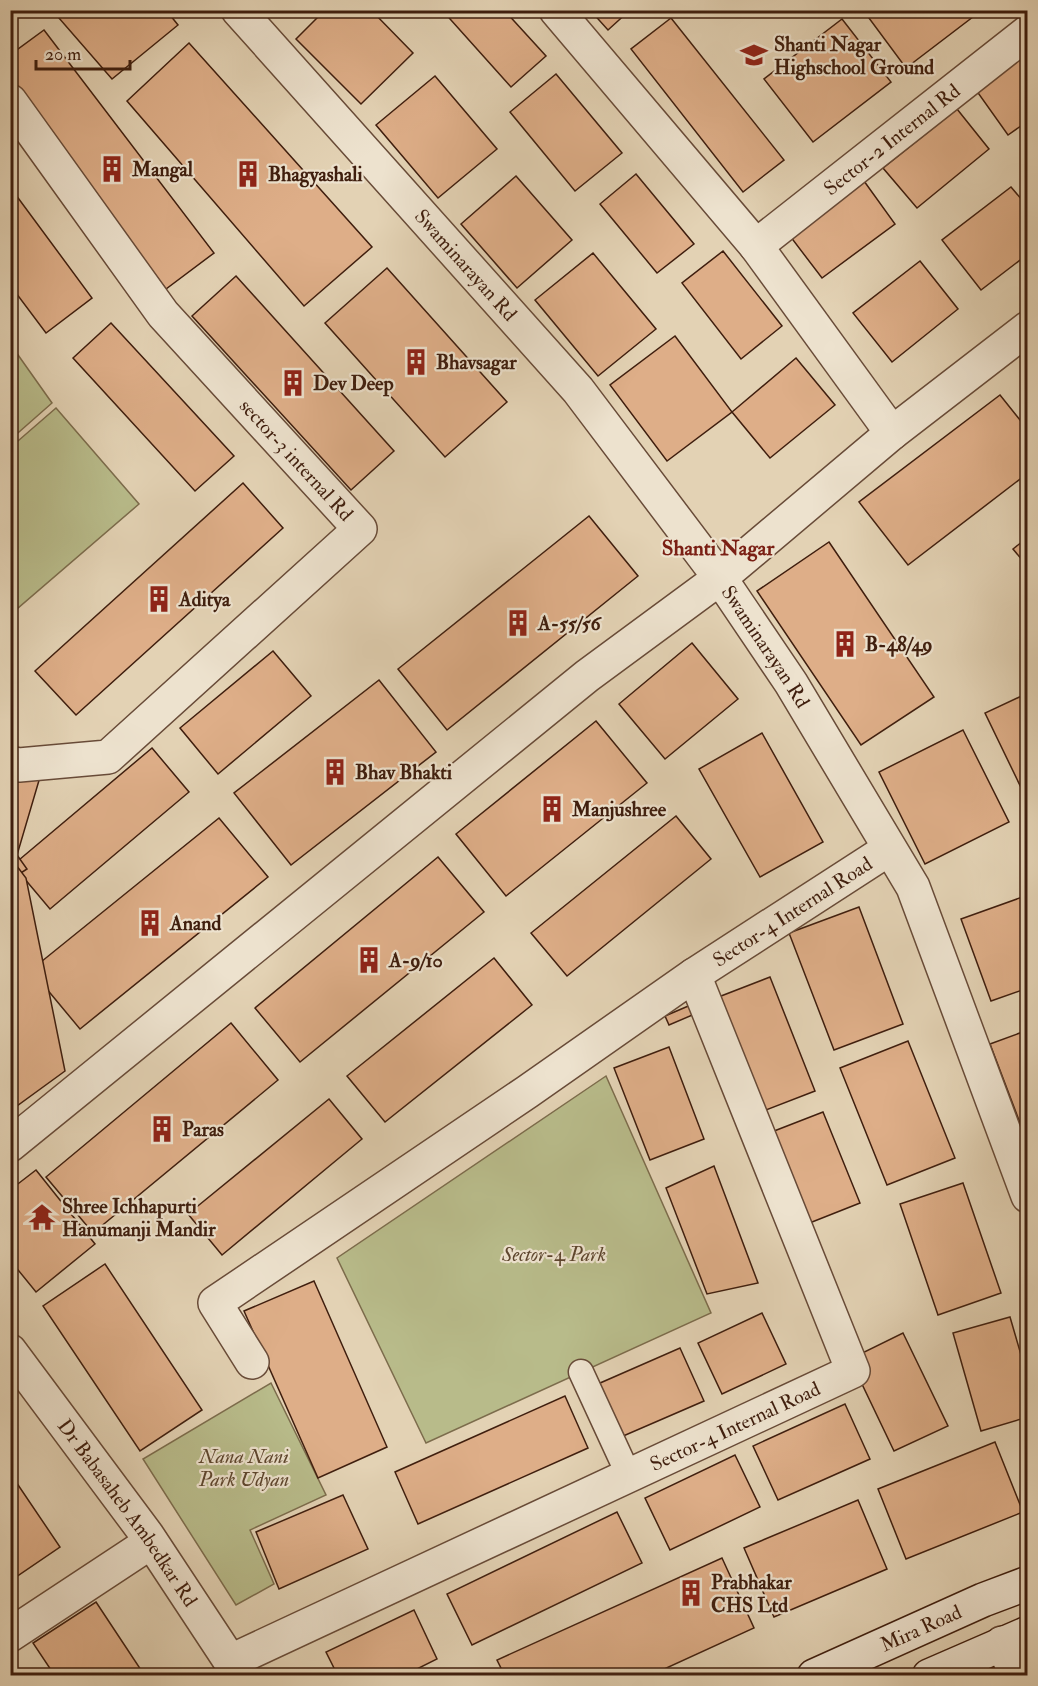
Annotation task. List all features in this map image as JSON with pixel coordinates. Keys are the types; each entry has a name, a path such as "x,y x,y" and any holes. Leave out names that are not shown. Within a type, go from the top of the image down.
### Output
{"street":[{"name":"Swaminarayan Rd","path":"238,10 578,390 720,578 791,683 917,896 1028,1196"},
{"path":"556,10 756,246 892,433"},
{"name":"Sector-2 Internal Rd","path":"756,246 1028,32"},
{"name":"sector-3 internal Rd","path":"10,101 163,314 360,530 108,757 19,765 10,763"},
{"path":"10,1145 587,676 720,578 892,433 1028,328"},
{"name":"Sector-4 Internal Road","path":"252,1362 215,1303 534,1103 694,975 889,849"},
{"name":"Sector-4 Internal Road","path":"236,1668 629,1476 853,1371 694,975"},
{"name":"Dr Babasaheb Ambedkar Rd","path":"10,1351 152,1542 236,1668"},
{"path":"581,1372 629,1476"},
{"path":"10,1635 152,1542"},
{"name":"Mira Road","path":"814,1676 983,1600 1028,1583"},
{"path":"929,1676 1015,1638 1017,1676"}],"green space":[{"path":"11,345 52,403 10,439"},
{"path":"56,408 139,504 11,614 11,447"},
{"name":"Sector-4 Park","path":"606,1076 711,1313 426,1443 337,1258"},
{"name":"Nana Nani Park Udyan","path":"271,1383 326,1495 250,1530 274,1584 236,1605 143,1459"}],"building":[{"path":"52,10 166,10 178,25 112,79"},
{"path":"325,10 371,10 413,53 361,104 296,39"},
{"path":"442,10 504,10 546,56 511,87"},
{"path":"590,10 630,10 608,30"},
{"path":"863,10 982,10 906,68"},
{"path":"671,18 784,160 743,192 631,49"},
{"path":"842,19 891,82 813,142 764,79"},
{"name":"Mangal","path":"44,30 214,253 166,289 10,86 10,55"},
{"name":"Bhagyashali","path":"189,43 372,247 304,306 127,101"},
{"path":"1028,54 1028,121 1008,135 976,90"},
{"path":"556,74 622,153 575,191 510,112"},
{"path":"435,76 497,149 438,198 376,125"},
{"path":"957,109 989,149 917,208 883,168"},
{"path":"636,174 694,244 657,273 600,204"},
{"path":"516,176 572,240 517,288 461,224"},
{"path":"864,181 895,224 822,278 790,236"},
{"path":"10,187 92,298 46,333 10,285"},
{"path":"1011,187 1028,207 1028,254 981,290 942,240"},
{"path":"723,251 782,326 741,359 682,283"},
{"path":"593,253 656,329 598,376 535,300"},
{"path":"920,261 958,309 892,362 853,313"},
{"name":"Bhavsagar","path":"387,268 507,402 445,457 325,323"},
{"name":"Dev Deep","path":"236,276 394,451 351,490 192,316"},
{"path":"111,323 234,456 195,491 73,358"},
{"path":"675,336 732,412 667,461 610,385"},
{"path":"796,358 835,405 770,458 732,412"},
{"path":"1000,395 1028,430 1028,473 908,565 859,502"},
{"name":"Aditya","path":"243,483 283,528 76,715 35,671"},
{"name":"A-55/56","path":"589,516 638,576 447,730 398,669"},
{"path":"1028,537 1028,567 1013,549"},
{"name":"B-48/49","path":"829,542 934,697 861,745 757,591"},
{"path":"692,643 738,699 665,759 619,704"},
{"path":"273,651 311,696 218,774 180,728"},
{"name":"Bhav Bhakti","path":"379,680 436,752 291,865 234,793"},
{"path":"1028,693 1028,802 985,713"},
{"name":"Manjushree","path":"596,721 647,783 506,896 456,834"},
{"path":"963,730 1009,822 925,864 879,772"},
{"path":"762,733 823,842 760,877 699,769"},
{"path":"152,748 189,792 50,909 13,865"},
{"path":"10,776 40,777 17,855 27,869 10,880"},
{"path":"676,816 711,859 567,976 531,933"},
{"name":"Anand","path":"219,818 268,877 80,1029 31,970"},
{"path":"10,857 26,878 65,1071 10,1111"},
{"name":"A-9/10","path":"438,857 484,912 300,1062 255,1008"},
{"path":"1028,895 1028,988 991,1001 961,919"},
{"path":"859,907 903,1024 834,1050 789,933"},
{"path":"494,958 532,1005 385,1122 347,1076"},
{"path":"770,977 815,1091 748,1117 703,1003"},
{"path":"693,1004 697,1013 669,1025 665,1016"},
{"name":"Paras","path":"231,1023 278,1080 93,1233 46,1177"},
{"path":"1028,1030 1028,1144 990,1044"},
{"path":"908,1041 955,1158 887,1185 840,1068"},
{"path":"669,1047 704,1139 650,1160 614,1068"},
{"path":"329,1099 362,1139 222,1255 188,1214"},
{"path":"823,1112 860,1203 807,1224 769,1133"},
{"path":"714,1166 758,1283 707,1294 666,1188"},
{"name":"Shree Ichhapurti Hanumanji Mandir","path":"36,1170 95,1244 36,1292 10,1260 10,1190"},
{"path":"963,1183 1001,1293 938,1315 900,1204"},
{"path":"105,1264 202,1410 140,1451 43,1306"},
{"path":"314,1281 387,1447 318,1478 244,1311"},
{"path":"762,1313 786,1364 722,1394 698,1343"},
{"path":"1010,1317 1028,1379 1028,1417 981,1431 953,1333"},
{"path":"903,1333 948,1426 894,1451 850,1359"},
{"path":"680,1348 704,1401 614,1440 591,1387"},
{"path":"565,1396 588,1448 418,1524 395,1472"},
{"path":"845,1404 870,1459 778,1500 753,1446"},
{"path":"995,1442 1023,1512 906,1559 878,1489"},
{"path":"735,1455 760,1507 670,1550 645,1498"},
{"path":"10,1473 60,1547 10,1581"},
{"path":"343,1495 368,1549 279,1589 256,1532"},
{"path":"858,1500 887,1569 774,1617 744,1548"},
{"path":"617,1512 642,1563 472,1645 447,1594"},
{"name":"Prabhakar CHS Ltd","path":"722,1558 754,1628 649,1676 505,1676 497,1660"},
{"path":"96,1602 145,1676 55,1676 33,1643"},
{"path":"414,1610 437,1659 403,1676 338,1676 326,1652"}],"place":[{"name":"Shanti Nagar Highschool Ground","path":"754,55"},
{"name":"Mangal","path":"112,169"},
{"name":"Bhagyashali","path":"248,174"},
{"name":"Bhavsagar","path":"416,362"},
{"name":"Dev Deep","path":"293,383"},
{"name":"Aditya","path":"159,599"},
{"name":"A-55/56","path":"518,623"},
{"name":"B-48/49","path":"845,644"},
{"name":"Bhav Bhakti","path":"335,772"},
{"name":"Manjushree","path":"552,809"},
{"name":"Anand","path":"150,923"},
{"name":"A-9/10","path":"369,960"},
{"name":"Paras","path":"162,1129"},
{"name":"Shree Ichhapurti Hanumanji Mandir","path":"42,1217"},
{"name":"Prabhakar CHS Ltd","path":"691,1593"}],"district":[{"name":"Shanti Nagar","path":"718,548"}]}
